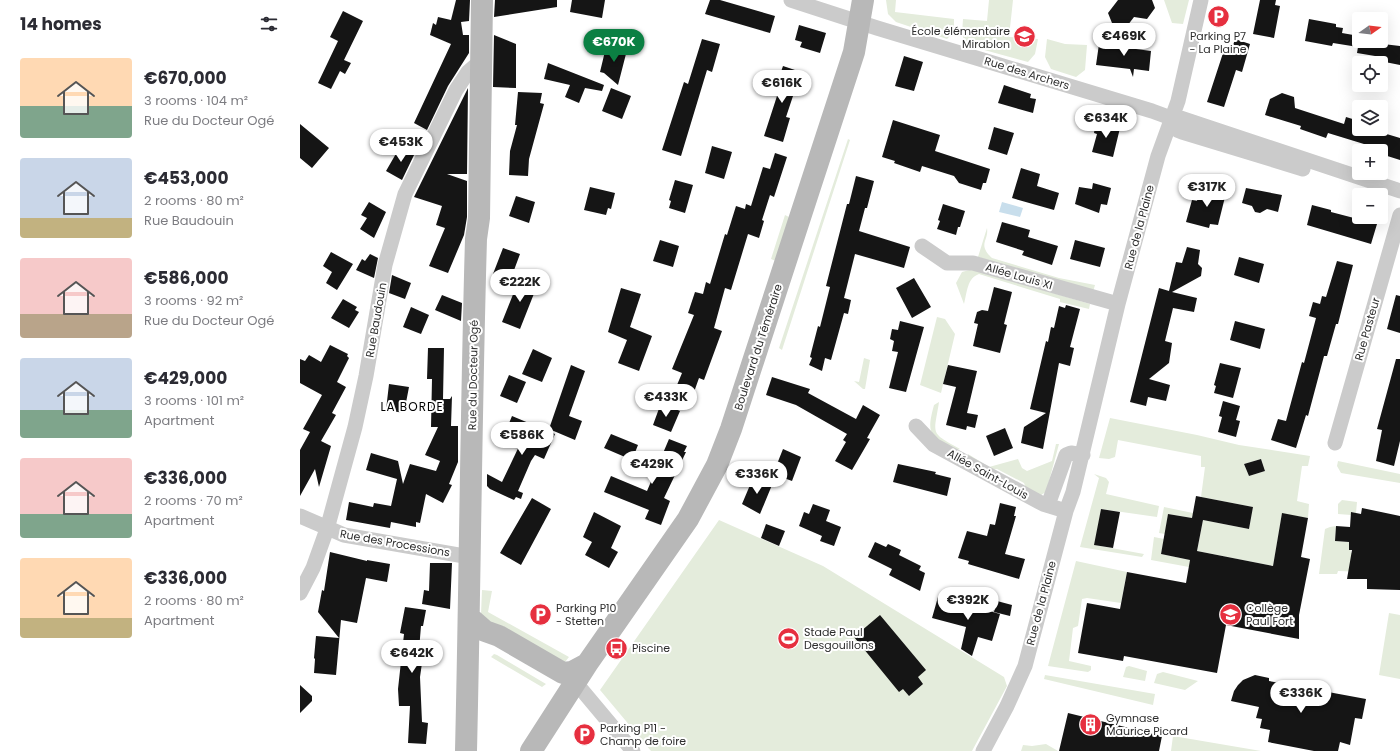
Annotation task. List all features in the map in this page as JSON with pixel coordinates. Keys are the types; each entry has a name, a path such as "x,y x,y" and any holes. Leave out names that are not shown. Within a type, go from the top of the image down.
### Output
{"main road":[{"name":"Rue du Docteur Ogé","path":"466,751 469,646 477,624 470,557 472,383 482,60 482,0"},
{"name":"Boulevard du Téméraire","path":"565,682 572,672 588,664 685,523 717,465 731,429 854,52 862,10"},
{"path":"477,624 499,636 565,682 531,751"}],"street":[{"name":"Rue des Archers","path":"791,0 862,10 877,28 1171,118 1181,118 1400,191"},
{"name":"Rue de la Plaine","path":"987,750 1025,666 1066,511 1083,455 1118,304 1158,156 1178,101 1200,0"},
{"name":"Rue Baudouin","path":"300,593 313,568 327,529 355,427 366,376 385,265 405,194 456,90 468,72 482,60"},
{"name":"Rue des Archers","path":"1171,118 1177,130 1197,138 1400,200"},
{"name":"Rue Pasteur","path":"1335,443 1400,215"},
{"name":"Allée Louis XI","path":"922,246 947,263 973,263 1118,304"},
{"name":"Allée Saint-Louis","path":"916,426 934,445 1048,505 1066,511"},
{"path":"1048,505 1066,455 1071,453 1083,455"},
{"name":"Rue des Processions","path":"300,516 327,529 344,535 470,557"},
{"path":"565,682 633,751"}],"green space":[{"path":"886,0 896,0 895,12 954,19 954,32 947,39 896,22 888,14"},
{"path":"989,0 1013,0 1009,37 1038,39 1035,54 1028,62 966,45 962,34 963,19 987,21"},
{"path":"1164,0 1189,0 1183,24 1172,23"},
{"path":"1047,39 1065,44 1087,45 1085,70 1076,77 1051,69 1045,57"},
{"path":"848,139 850,140 782,350 779,348"},
{"path":"785,215 789,217 776,261 771,259"},
{"path":"987,228 984,246 992,258 1059,278 1095,285 1093,292 978,257"},
{"path":"973,269 1090,304 1089,309 1060,302 1060,299 979,274 970,282 964,304 956,283 962,272"},
{"path":"937,317 945,319 955,334 941,393 920,385"},
{"path":"864,358 870,360 865,389 863,389 854,381 859,382"},
{"path":"939,402 935,427 936,432 943,439 960,449 954,451 935,437 930,429 934,405"},
{"path":"1110,418 1239,445 1310,456 1308,466 1302,466 1297,501 1309,504 1308,518 1282,514 1273,566 1197,551 1203,520 1249,529 1253,507 1201,497 1205,467 1201,467 1201,456 1118,440 1115,457 1109,459 1099,458","holes":["1261,459 1265,471 1249,476 1244,464"]},
{"path":"1056,444 1059,444 1046,492 1041,495 1027,491 1024,483 997,469 990,470 969,459 968,454 989,467 1018,459 1022,468 1027,471 1052,461"},
{"path":"1338,461 1400,474 1400,483 1341,473 1337,466"},
{"path":"1094,474 1106,478 1109,482 1106,494 1159,506 1157,517 1101,509 1095,545 1144,554 1142,557 1080,547 1099,478"},
{"path":"1342,500 1357,502 1356,513 1351,512 1351,515 1338,514 1338,504"},
{"path":"1164,507 1193,513 1192,518 1168,514 1165,534 1159,533"},
{"name":"Stade Paul Desgouillons","path":"719,520 823,566 1004,677 1007,686 972,751 651,751 600,690"},
{"path":"1336,526 1335,541 1349,542 1351,553 1370,556 1367,572 1338,571 1337,574 1319,574 1325,529"},
{"path":"1154,537 1164,539 1161,554 1190,560 1189,567 1151,560"},
{"path":"1076,561 1127,572 1121,603 1087,598 1082,599 1078,626 1073,628 1069,661 1091,666 1091,670 1088,672 1048,666"},
{"path":"482,590 492,591 488,612 569,657 565,662 487,620 481,614"},
{"path":"1389,613 1400,615 1400,679 1379,675"},
{"path":"494,654 546,684 542,687 491,657"},
{"path":"1129,666 1147,671 1145,681 1123,677 1126,667"},
{"path":"1163,672 1198,681 1185,690 1154,683 1157,674"},
{"path":"1045,675 1155,694 1153,705 1044,679"},
{"path":"1173,736 1261,751 1171,751"},
{"path":"1046,744 1058,751 1021,751 1023,745 1032,746"}],"water":[{"path":"1002,202 1023,208 1020,217 999,212"}],"building":[{"path":"456,0 470,0 469,21 461,22 463,35 469,35 469,53 448,86 427,130 414,123 451,44 430,35 433,23 436,25 438,17 451,20"},
{"path":"495,0 557,0 557,7 494,17"},
{"path":"572,0 605,0 602,18 570,12"},
{"path":"710,0 720,0 775,16 770,33 705,14"},
{"path":"1118,0 1152,0 1155,8 1147,19 1134,17 1118,38 1108,13"},
{"path":"1260,0 1276,0 1275,5 1280,6 1274,38 1253,34"},
{"path":"343,11 363,21 344,60 351,63 345,74 340,71 331,89 318,83 338,41 330,37"},
{"path":"1309,19 1336,24 1336,27 1343,28 1342,33 1352,35 1352,46 1333,43 1332,46 1305,41"},
{"path":"799,25 826,33 820,53 800,47 802,42 795,40"},
{"path":"494,35 516,44 516,88 493,87"},
{"path":"702,39 720,44 712,72 707,70 681,156 662,150 684,82 688,84"},
{"path":"1235,39 1250,44 1242,72 1236,70 1224,107 1207,102 1224,50 1231,52"},
{"path":"1119,43 1137,45 1136,49 1151,51 1149,71 1134,69 1133,77 1130,69 1096,65 1099,44 1121,47"},
{"path":"1388,45 1400,46 1400,65 1388,63 1388,56 1375,56 1357,53 1358,48 1388,48"},
{"path":"612,46 627,50 618,85 604,73 600,72 606,47"},
{"path":"904,56 923,62 914,91 895,86"},
{"path":"548,63 604,85 602,91 585,88 579,103 565,97 570,85 544,79"},
{"path":"783,66 801,72 786,117 790,118 783,142 764,136 777,96 773,95"},
{"path":"1004,85 1031,94 1030,98 1036,99 1033,113 998,103"},
{"path":"468,88 467,174 447,174 467,181 467,217 464,235 448,273 429,266 445,228 436,225 442,206 414,197"},
{"path":"611,88 631,96 622,119 602,111"},
{"path":"518,92 542,93 540,103 544,104 529,159 528,176 509,175 510,151 517,125 515,125"},
{"path":"1282,93 1294,97 1295,108 1344,124 1346,117 1352,119 1352,136 1388,136 1388,134 1400,138 1400,160 1388,156 1388,144 1364,144 1328,133 1326,138 1300,129 1301,126 1265,115 1270,99"},
{"path":"893,120 940,135 935,151 990,169 986,183 983,183 981,190 959,183 954,176 922,166 920,172 882,157"},
{"path":"1096,121 1120,128 1113,157 1092,152 1097,134 1094,133"},
{"path":"300,124 329,148 312,168 300,158"},
{"path":"994,127 1014,133 1007,155 988,149"},
{"path":"401,145 415,153 402,180 386,171"},
{"path":"712,146 732,152 724,179 705,173"},
{"path":"775,153 787,157 774,197 770,195 762,220 764,221 759,238 748,234 731,290 725,288 714,328 722,331 704,380 699,378 694,392 677,385 682,373 672,369 694,315 688,313 695,292 703,294 706,282 710,284 725,234 727,235 736,206 745,209 746,204 751,206 763,167 770,169"},
{"path":"1021,168 1040,174 1037,186 1059,193 1054,210 1012,198"},
{"path":"856,176 874,181 859,231 910,247 904,268 855,254 844,298 851,300 848,314 844,313 831,360 825,358 822,371 809,365 812,358 810,357 818,326 820,327 830,287 826,286 847,204 849,204"},
{"path":"675,180 693,185 685,213 669,208 671,201 669,200"},
{"path":"1093,183 1111,188 1107,205 1101,204 1099,213 1075,204 1079,187 1092,189"},
{"path":"590,187 615,193 611,209 608,208 606,215 584,210"},
{"path":"1200,187 1226,193 1218,225 1210,224 1209,228 1186,222 1192,200 1197,201"},
{"path":"1246,188 1282,195 1278,212 1267,209 1260,213 1255,212 1252,206 1242,203"},
{"path":"516,196 535,202 529,223 509,216"},
{"path":"369,202 386,212 374,238 360,229 367,218 361,215"},
{"path":"943,204 965,211 956,235 937,229"},
{"path":"1312,205 1352,217 1352,224 1377,224 1371,244 1307,225"},
{"path":"1002,222 1030,230 1028,237 1058,246 1052,265 1022,255 1024,251 996,242"},
{"path":"660,240 679,246 673,267 653,261"},
{"path":"1075,240 1105,248 1100,267 1070,259"},
{"path":"1187,247 1200,250 1198,264 1202,268 1201,276 1172,292 1197,298 1194,312 1173,308 1165,341 1172,343 1169,363 1149,379 1170,385 1166,401 1148,397 1146,406 1130,402 1159,288 1169,291 1176,262 1182,263"},
{"path":"503,248 520,254 510,281 493,274"},
{"path":"331,252 353,264 337,290 326,283 332,272 323,266"},
{"path":"370,254 378,258 374,278 356,270 362,259 365,261"},
{"path":"1239,257 1264,264 1259,283 1234,275"},
{"path":"1337,261 1353,265 1338,324 1336,324 1327,356 1324,356 1308,416 1306,415 1296,448 1271,440 1278,419 1286,421 1302,362 1304,363 1316,318 1309,316 1313,302 1320,304 1322,296 1326,297"},
{"path":"392,275 411,283 405,299 389,293"},
{"path":"520,277 535,283 532,290 535,291 520,329 502,322"},
{"path":"914,278 931,307 912,318 896,288"},
{"path":"994,287 1012,292 1004,324 1007,325 1000,353 973,346 978,324 974,323 977,312 982,310 988,311"},
{"path":"621,288 641,294 630,327 652,336 639,371 618,363 627,340 608,332"},
{"path":"442,295 462,303 461,321 435,310"},
{"path":"1396,295 1400,296 1400,333 1387,329"},
{"path":"343,299 357,307 355,310 359,312 349,328 331,318"},
{"path":"1066,305 1080,309 1070,347 1074,348 1070,366 1059,363 1043,449 1021,443 1024,427 1046,413 1030,409 1046,341 1048,342 1051,327 1054,328 1059,306 1065,308"},
{"path":"411,307 429,315 421,334 403,327"},
{"path":"900,321 924,327 906,392 889,388 898,352 892,351 894,341 890,339 892,329 898,330"},
{"path":"1235,321 1265,329 1260,349 1230,340"},
{"path":"330,345 348,354 347,356 349,358 337,382 346,387 332,413 336,415 321,441 331,446 319,487 315,469 300,496 300,450 310,432 303,429 322,395 300,383 300,359 305,361 309,355 321,362"},
{"path":"428,348 444,348 443,399 450,399 452,396 451,426 458,426 458,462 449,484 452,485 443,503 426,494 420,523 416,522 416,527 391,522 390,528 346,520 349,502 373,507 374,503 391,506 397,479 366,470 371,453 398,461 403,484 410,464 436,471 440,461 425,455 438,427 431,427 432,379 427,379"},
{"path":"533,349 552,358 542,382 522,374"},
{"path":"1396,359 1400,359 1400,441 1394,466 1376,461 1382,430 1377,429"},
{"path":"1220,363 1241,368 1233,398 1214,393 1216,386 1214,385"},
{"path":"571,365 585,371 569,416 582,421 575,440 549,429"},
{"path":"948,365 977,371 967,413 978,415 975,428 967,426 966,430 946,425 956,387 943,384"},
{"path":"509,375 526,382 517,403 500,396"},
{"path":"772,377 810,389 808,393 856,419 863,405 880,415 867,438 870,439 852,470 835,461 846,442 843,440 847,434 796,405 766,395"},
{"path":"389,384 409,387 404,413 386,410"},
{"path":"1223,401 1240,406 1236,420 1240,421 1236,437 1218,432 1222,417 1219,416"},
{"path":"661,403 680,411 671,432 653,425"},
{"path":"512,416 555,434 544,459 535,455 531,461 518,491 523,493 521,499 516,497 514,500 490,489 487,486 487,474 502,482 522,440 505,433"},
{"path":"1005,428 1013,448 994,456 986,436"},
{"path":"611,434 638,445 632,460 604,448"},
{"path":"669,439 687,446 684,452 686,452 664,498 670,501 661,525 645,519 649,510 604,492 611,476 647,491"},
{"path":"783,449 801,457 792,481 773,474"},
{"path":"1261,459 1265,471 1249,476 1244,464"},
{"path":"898,464 936,472 935,474 951,478 947,496 893,482"},
{"path":"753,478 772,485 760,514 742,504"},
{"path":"1196,496 1253,507 1249,529 1203,520 1197,551 1273,566 1282,513 1308,518 1301,557 1310,559 1299,615 1299,639 1226,625 1217,673 1124,656 1123,661 1078,653 1087,603 1120,609 1127,572 1186,583 1190,560 1161,554 1168,514 1192,518"},
{"path":"532,498 551,509 521,565 500,553"},
{"path":"1000,503 1016,507 1014,516 1016,516 1005,554 1025,559 1019,579 968,564 969,561 958,558 967,531 987,536 990,524 995,525"},
{"path":"813,504 830,510 826,521 841,527 834,546 820,541 822,536 799,526 804,512 809,514"},
{"path":"1362,508 1400,516 1400,590 1367,589 1367,579 1347,579 1352,550 1349,550 1349,542 1335,541 1336,526 1350,527 1351,512 1361,514"},
{"path":"1101,509 1120,512 1113,548 1094,545"},
{"path":"594,512 621,526 611,548 618,552 609,568 585,555 592,542 583,537"},
{"path":"766,524 785,531 779,546 761,538"},
{"path":"875,542 886,547 888,544 901,550 899,555 921,566 919,570 925,573 920,591 889,575 892,569 868,557"},
{"path":"330,552 367,561 390,564 387,582 366,578 357,623 341,620 336,675 314,673 316,636 339,638 318,612 322,590 324,591"},
{"path":"430,563 452,563 450,609 422,604 424,590 429,591"},
{"path":"938,597 1000,614 992,641 978,637 972,656 961,649 966,627 932,618"},
{"path":"997,601 1012,605 1010,616 994,612"},
{"path":"405,607 426,610 423,626 421,626 418,662 422,663 420,677 422,722 428,723 426,744 408,743 410,706 399,706 398,689 404,634 400,633"},
{"path":"880,615 926,670 918,677 923,684 909,696 903,689 899,692 854,637"},
{"path":"1255,675 1269,678 1269,681 1366,699 1362,719 1355,718 1350,745 1340,742 1338,751 1314,751 1268,742 1270,730 1260,728 1262,719 1256,718 1259,707 1231,701 1234,691 1238,685 1243,680"},
{"path":"300,685 312,696 312,701 300,713"},
{"name":"Gymnase Maurice Picard","path":"1068,713 1162,736 1159,751 1059,751"}],"place":[{"name":"Parking P7 - La Plaine","path":"1218,16"},
{"name":"École élémentaire Mirablon","path":"1025,37"},
{"name":"Parking P10 - Stetten","path":"541,614"},
{"name":"Collège Paul Fort","path":"1231,614"},
{"name":"Stade Paul Desgouillons","path":"788,638"},
{"name":"Piscine","path":"616,648"},
{"name":"Gymnase Maurice Picard","path":"1090,724"},
{"name":"Parking P11 - Champ de foire","path":"585,734"}],"district":[{"name":"LA BORDE","path":"412,406"}]}
